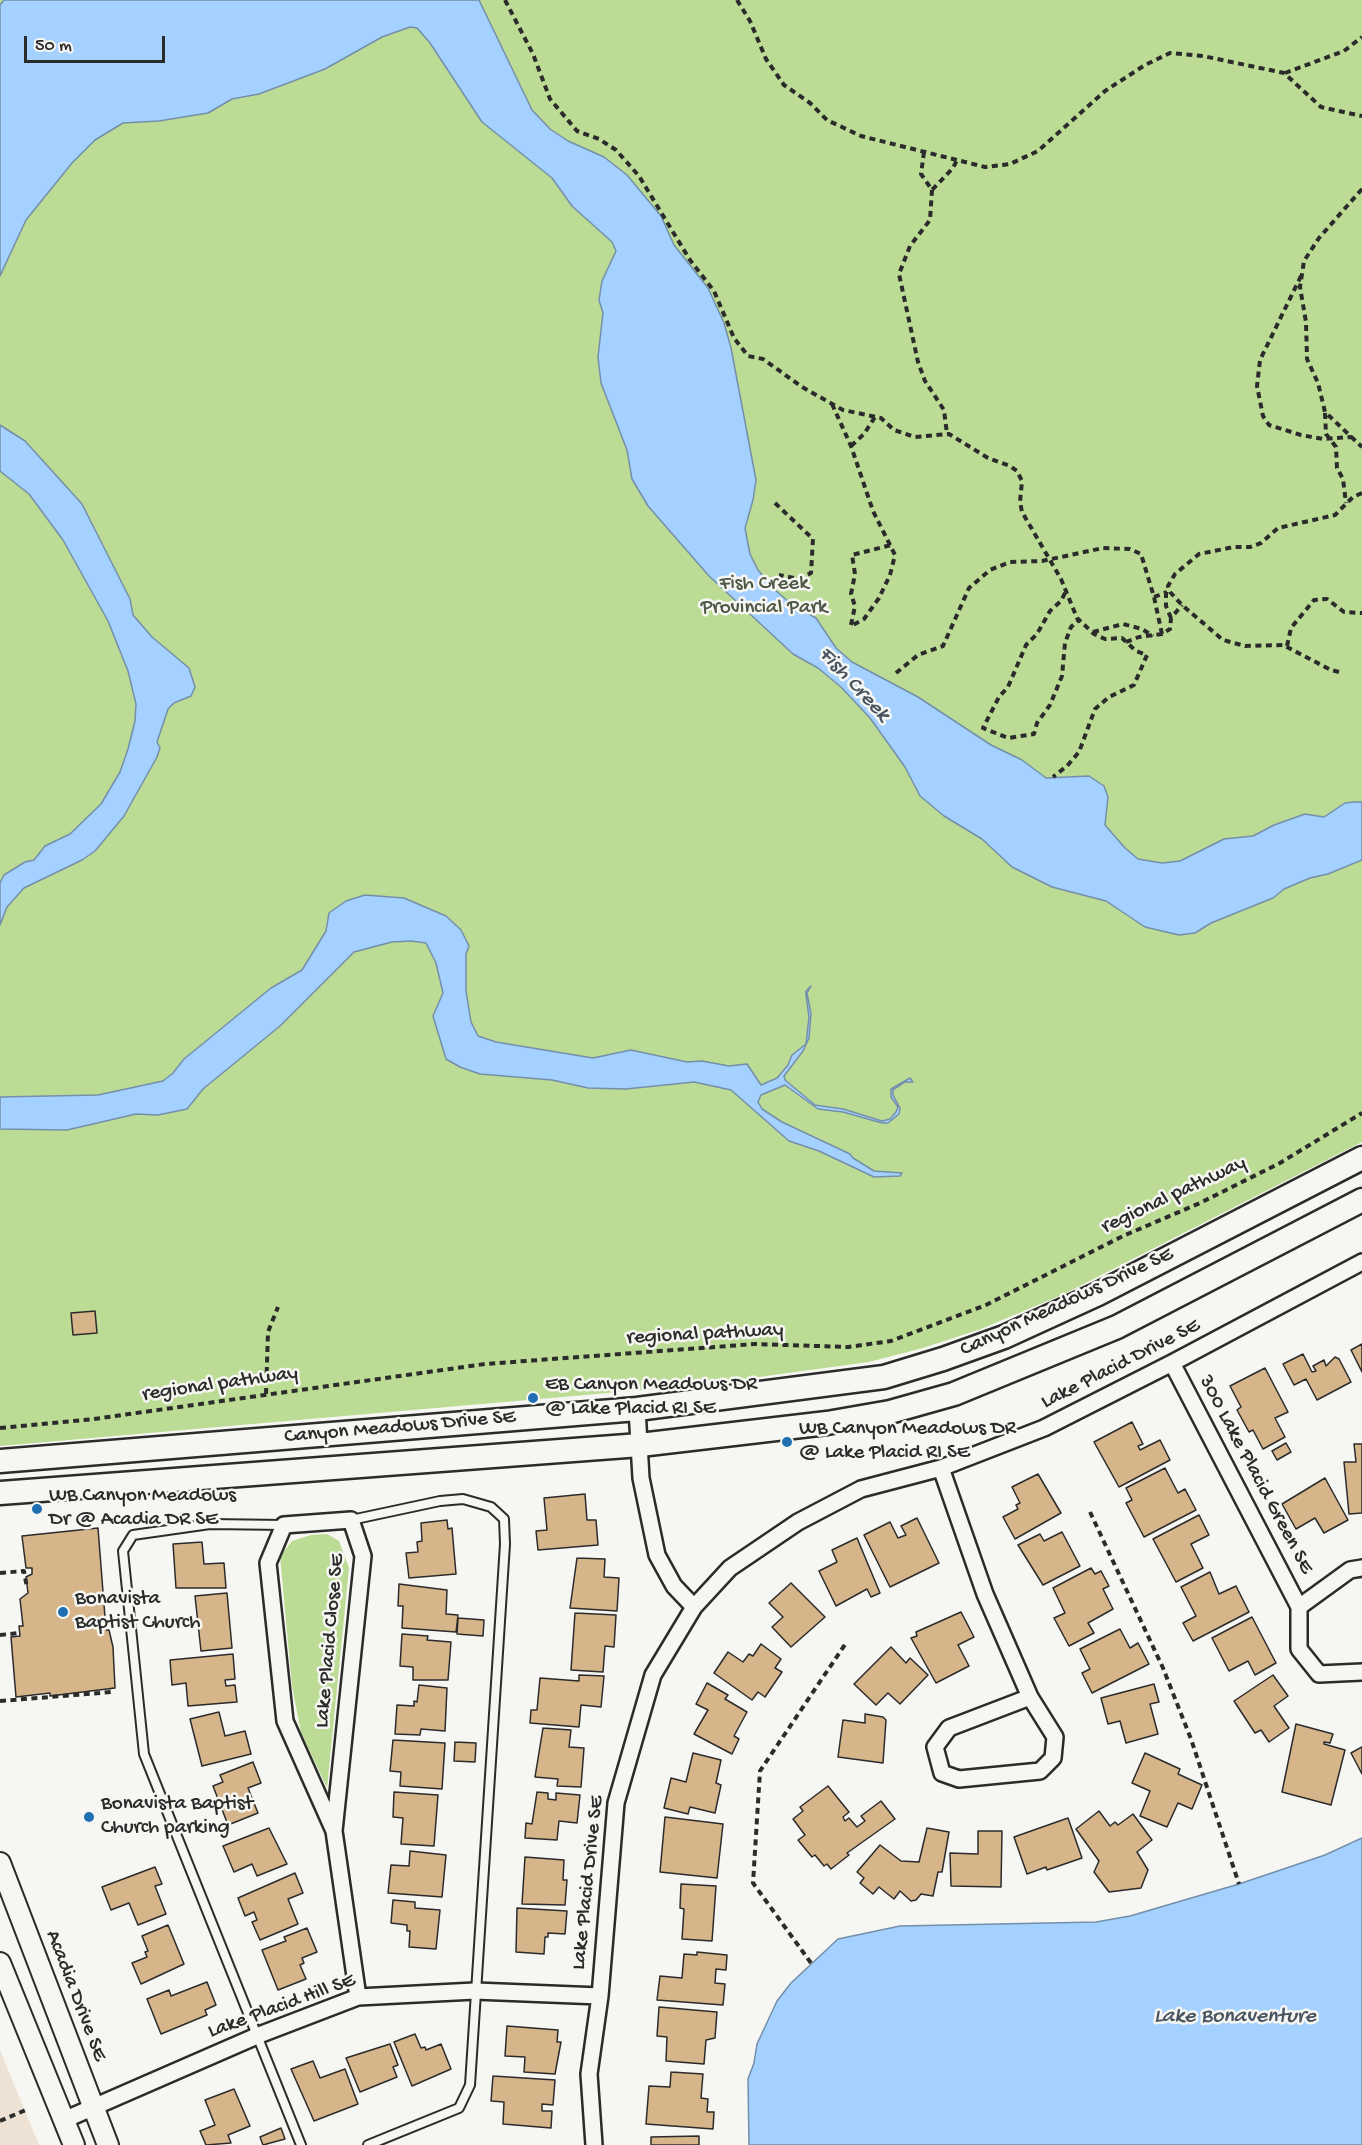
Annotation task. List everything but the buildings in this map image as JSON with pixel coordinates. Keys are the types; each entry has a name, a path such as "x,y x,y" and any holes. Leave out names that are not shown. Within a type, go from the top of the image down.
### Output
{"main road":[{"name":"Canyon Meadows Drive SE","path":"0,1461 637,1409 884,1377 1004,1337 1098,1294 1362,1158"},
{"name":"Canyon Meadows Drive SE","path":"0,1493 640,1444 827,1423 890,1412 954,1394 1117,1327 1362,1200"}],"street":[{"name":"Lake Placid Drive SE","path":"594,2145 589,2074 600,1996 616,1803 653,1675 694,1607 730,1568 798,1522 861,1489 940,1468 1044,1428 1362,1262"},
{"name":"300 Lake Placid Green SE","path":"1172,1363 1299,1607 1299,1649 1319,1674 1362,1672"},
{"path":"637,1409 641,1478 657,1555 674,1586 694,1607"},
{"path":"940,1468 985,1594 1030,1697 1055,1737 1053,1758 1040,1771 959,1779 942,1773 935,1747 949,1728 1030,1697"},
{"name":"Lake Placid Close SE","path":"334,1831 285,1721 268,1563 284,1525 351,1520 363,1556 334,1831 358,1997"},
{"name":"300 Lake Placid Green SE","path":"1299,1607 1350,1570 1362,1568"},
{"name":"Acadia Drive SE","path":"0,1863 108,2145"},
{"path":"0,1963 74,2145"},
{"name":"Lake Placid Hill SE","path":"64,2120 259,2035 358,1997 475,1991 600,1996"}],"lane":[{"path":"351,1520 440,1501 463,1500 491,1507 504,1519 505,1544 470,2085 459,2108 368,2145"},
{"path":"284,1525 210,1524 133,1535 123,1551 144,1754 259,2035 301,2145"}],"path":[{"path":"737,0 750,21 766,59 784,85 846,131 985,167 1010,164 1032,155 1105,91 1153,60 1170,53 1203,56 1284,73 1321,107 1362,116"},
{"path":"508,1 515,21 533,54 550,99 578,131 599,139 616,150 639,176 690,260 714,291 734,338 748,356 769,363 775,370 843,410 881,418 900,433 915,437 947,434 988,458 1017,471 1022,481 1020,502 1022,512 1061,579 1071,607 1079,620 1092,632 1105,639 1122,638 1136,651 1147,655 1134,684 1109,697 1095,709 1089,722 1087,735 1073,760 1053,777"},
{"path":"1284,73 1344,51 1362,37"},
{"path":"924,152 921,174 932,190 930,220 910,246 899,274 918,362 925,381 944,410 947,434"},
{"path":"932,190 953,168 957,160"},
{"path":"1352,437 1332,439 1310,437 1269,425 1263,416 1259,398 1260,360 1301,275 1304,261 1319,238 1362,189"},
{"path":"1301,275 1307,358 1318,383 1325,412 1326,434 1332,439 1338,453 1337,468 1343,479 1346,502"},
{"path":"832,403 851,446 873,511 891,545 895,555 886,586 864,619 851,626 855,606 851,594 855,574 852,555 891,545"},
{"path":"1325,412 1362,447"},
{"path":"851,446 864,434 875,417"},
{"path":"1126,642 1139,637 1154,637 1170,629 1171,618 1166,606 1168,586 1175,574 1199,554 1234,548 1250,548 1261,543 1278,528 1335,515 1346,502 1362,493"},
{"path":"775,503 813,539 811,573 799,579 779,575"},
{"path":"896,673 918,655 943,646 965,596 981,576 1010,562 1048,560 1103,548 1136,551 1143,560 1162,634"},
{"path":"1065,592 1050,611 1037,634 1026,645 1008,687 999,697 983,728 1008,738 1034,734 1037,723 1050,705 1062,676 1065,643 1071,627 1079,620"},
{"path":"1154,597 1168,592"},
{"path":"1168,592 1223,640 1245,646 1287,646 1339,672"},
{"path":"1287,646 1291,627 1314,600 1327,599 1344,612 1362,613"},
{"path":"1059,602 1071,607"},
{"path":"1171,618 1182,605"},
{"path":"1092,632 1123,624 1142,629 1154,637"},
{"name":"regional pathway","path":"0,1428 94,1419 485,1364 755,1344 848,1347 891,1341 986,1305 1123,1236 1200,1203 1280,1162 1362,1113"},
{"path":"266,1394 268,1332 278,1307"},
{"path":"1090,1512 1163,1668 1191,1739 1239,1884"},
{"path":"0,1573 24,1571 24,1574 30,1575"},
{"path":"24,1574 27,1588"},
{"path":"0,1635 19,1633"},
{"path":"811,1963 753,1883 760,1771 846,1643"},
{"path":"0,1701 112,1692 111,1688"},
{"path":"0,2121 28,2109"}],"shaded area":[{"path":"0,2050 39,2145 0,2145"}],"green space":[{"name":"Fish Creek Provincial Park","path":"0,0 1362,0 1362,1142 1064,1294 981,1329 923,1348 869,1362 700,1385 0,1446"},
{"path":"327,1534 339,1541 349,1568 327,1788 301,1733 292,1686 280,1556 292,1541 311,1535"}],"water":[{"name":"Fish Creek","path":"4,0 479,0 532,110 550,129 568,141 604,157 627,175 661,216 674,245 708,288 724,323 731,348 756,480 745,528 750,554 758,570 775,590 790,603 816,618 836,648 852,662 918,697 991,745 1022,760 1046,778 1089,776 1104,786 1108,797 1105,825 1138,859 1162,863 1180,861 1224,839 1253,836 1274,825 1305,814 1324,817 1345,803 1362,802 1362,860 1284,889 1273,898 1211,923 1195,933 1179,935 1145,927 1106,901 1052,887 1012,867 982,839 944,816 920,796 905,767 870,718 841,687 818,668 793,654 709,576 648,506 632,479 627,450 601,383 598,357 603,313 599,300 602,281 616,251 612,242 572,206 552,178 482,122 430,43 417,28 410,27 382,37 325,69 259,94 232,99 208,113 159,121 123,123 95,140 72,163 26,220 0,276 0,5"},
{"path":"0,425 25,441 82,504 130,599 133,615 152,637 189,668 195,687 191,696 174,703 168,709 157,742 160,748 157,757 124,816 95,851 82,860 24,888 7,907 0,925 0,883 4,875 25,862 34,860 45,846 70,834 101,804 120,772 135,721 136,704 128,671 108,621 63,540 29,494 0,471"},
{"path":"365,895 404,898 446,916 461,930 469,946 466,954 466,991 471,1022 478,1036 496,1042 593,1058 631,1050 687,1062 702,1061 729,1066 747,1064 761,1085 777,1078 788,1065 792,1055 806,1044 809,1017 806,991 811,986 807,993 811,1014 809,1038 803,1051 784,1076 785,1080 815,1105 843,1109 882,1121 890,1119 898,1107 891,1097 891,1089 910,1078 913,1082 905,1082 893,1090 893,1095 900,1108 899,1114 888,1123 882,1123 843,1112 818,1109 785,1085 761,1095 758,1102 762,1109 782,1122 850,1154 874,1171 902,1173 900,1176 874,1177 819,1151 789,1141 731,1090 694,1082 626,1089 588,1088 552,1080 480,1074 460,1067 446,1059 433,1016 443,993 436,963 426,943 411,941 392,942 354,952 280,1026 203,1089 187,1109 158,1115 136,1114 67,1130 0,1129 0,1097 98,1095 163,1081 184,1059 271,988 302,970 326,931 329,913 346,901"},
{"name":"Lake Bonaventure","path":"1362,1838 1362,2145 749,2145 748,2079 754,2063 757,2044 777,2001 791,1983 838,1939 900,1926 1096,1922 1130,1916 1239,1884 1325,1855"}],"place":[{"name":"EB Canyon Meadows DR @ Lake Placid RI SE","path":"533,1398"},
{"name":"WB Canyon Meadows DR @ Lake Placid RI SE","path":"787,1442"},
{"name":"WB Canyon Meadows Dr @ Acadia DR SE","path":"37,1509"},
{"name":"Bonavista Baptist Church","path":"63,1612"},
{"name":"Bonavista Baptist Church parking","path":"89,1817"}]}
